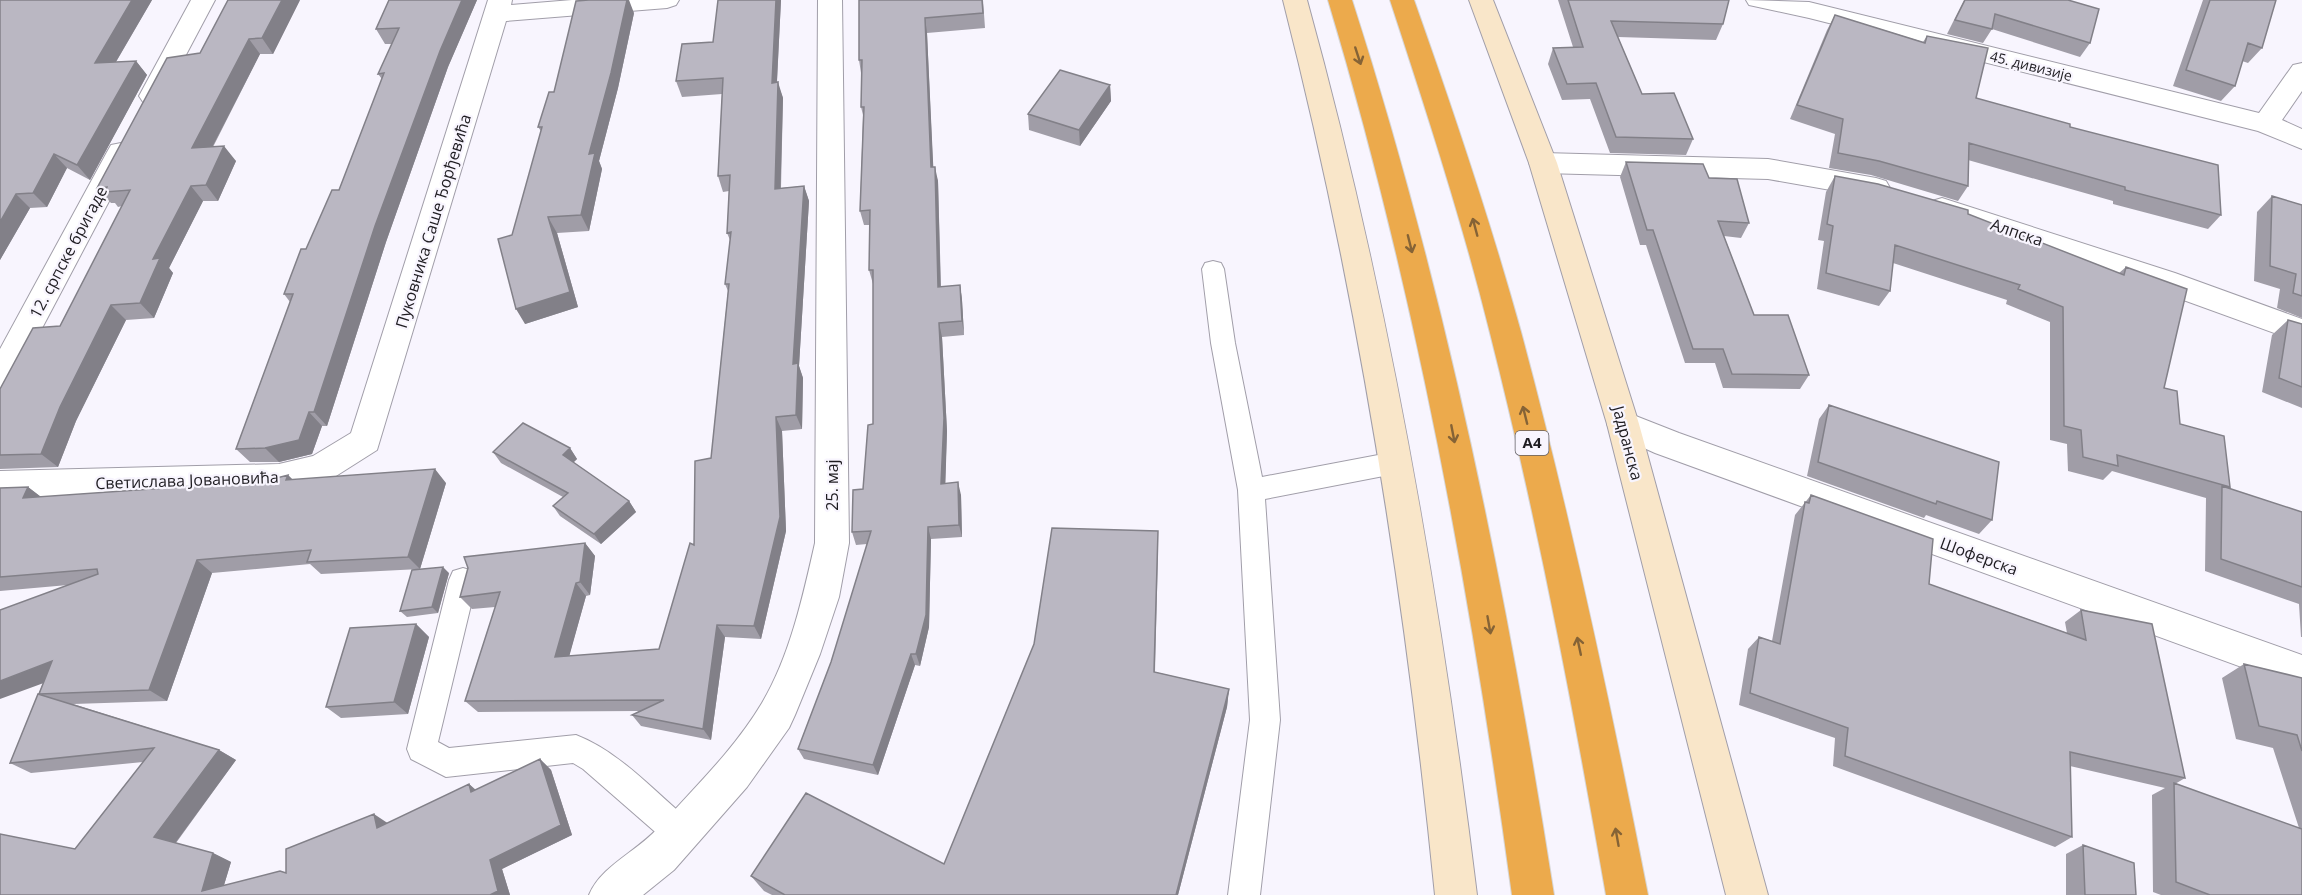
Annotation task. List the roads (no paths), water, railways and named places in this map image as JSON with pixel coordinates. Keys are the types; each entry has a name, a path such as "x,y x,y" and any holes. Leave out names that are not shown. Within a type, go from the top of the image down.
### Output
{"highway":[{"path":"1340,0 1382,135 1449,414 1505,712 1533,895"},
{"name":"A4","path":"1402,0 1458,165 1553,524 1628,895"}],"street":[{"name":"12. српске бригаде","path":"0,378 203,0"},
{"path":"498,7 667,0"},
{"name":"25. мај","path":"610,895 660,855 733,774 776,715 802,654 821,597 832,543 830,0"},
{"path":"1295,0 1330,131 1367,300 1445,796 1456,895"},
{"name":"Јадранска","path":"1481,0 1543,163 1623,424 1747,895"},
{"name":"45. дивизије","path":"1758,0 1814,5 2266,124 2302,140"},
{"name":"Пуковника Саше Ђорђевића","path":"364,441 498,7"},
{"path":"2266,124 2302,71"},
{"name":"Алпска","path":"1543,163 1768,169 1870,187 2066,248 2302,331"},
{"name":"Шоферска","path":"1623,424 1667,443 2302,672"},
{"name":"Светислава Јовановића","path":"0,485 279,478 310,474 340,460 364,441"}],"lane":[{"path":"1213,269 1223,343 1251,490 1264,720 1244,895"},
{"path":"1251,490 1346,474 1394,463"},
{"path":"463,580 422,748 446,763 576,749 594,759 680,833"}]}
